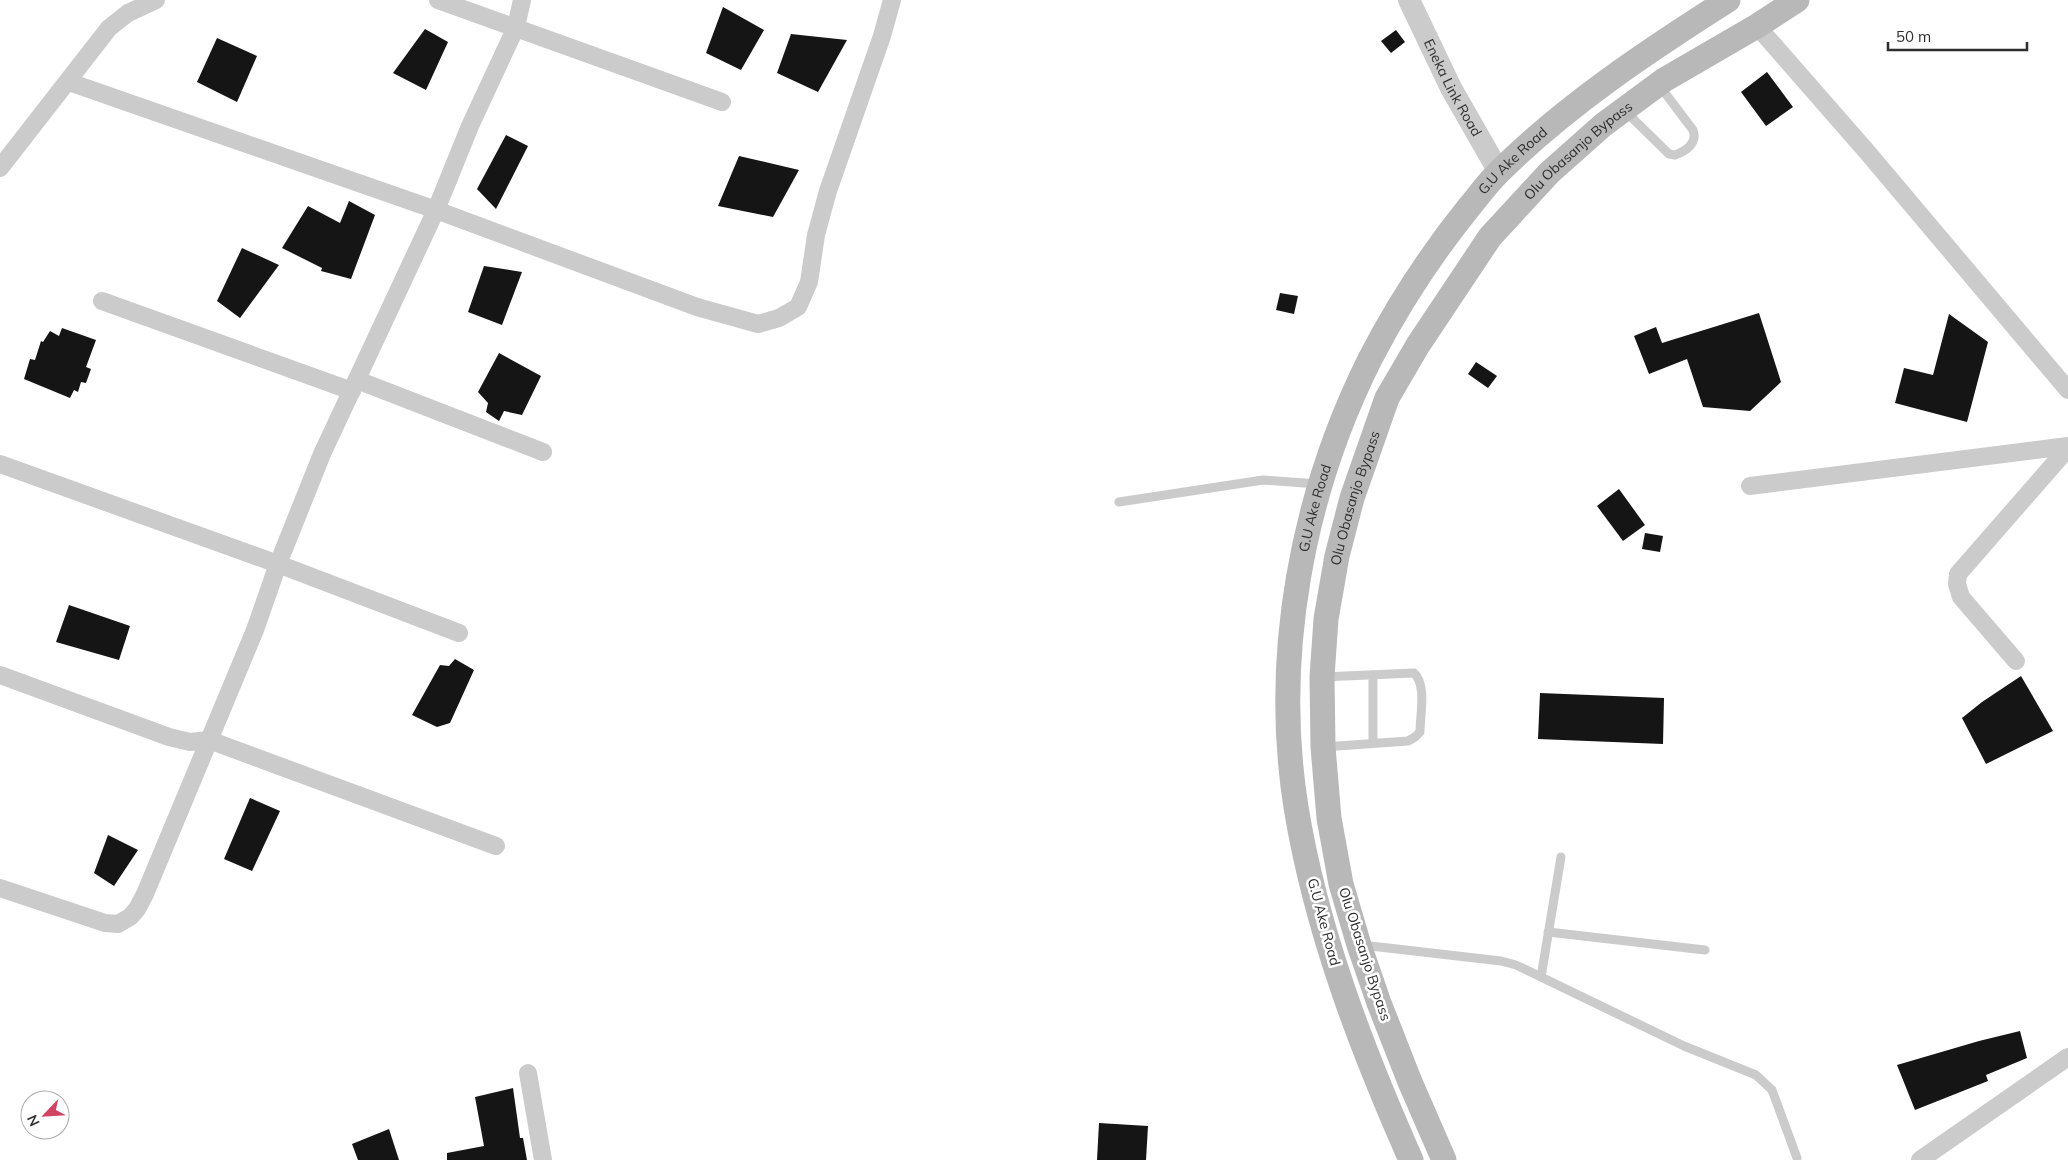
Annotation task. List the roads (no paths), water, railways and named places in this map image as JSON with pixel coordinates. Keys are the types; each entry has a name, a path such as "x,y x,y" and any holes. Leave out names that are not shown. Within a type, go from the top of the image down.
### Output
{"main road":[{"name":"G.U Ake Road","path":"1411,1160 1354,1024 1330,948 1296,805 1288,720 1289,651 1300,575 1311,518 1328,461 1354,391 1410,288 1448,233 1499,172 1560,118 1621,71 1728,0"},
{"name":"Olu Obasanjo Bypass","path":"1444,1160 1406,1073 1359,945 1341,884 1329,818 1323,747 1322,676 1326,619 1337,556 1352,498 1387,398 1418,345 1490,237 1548,173 1603,125 1658,84 1757,26 1797,0"}],"street":[{"path":"438,0 722,102"},
{"path":"0,888 104,923 118,924 130,917 137,909 256,630 278,564 322,454 436,210 470,126 516,27 522,0"},
{"path":"69,82 436,210 697,307 758,324 779,318 798,307 809,282 816,235 828,192 882,36 892,0"},
{"name":"Eneka Link Road","path":"1409,0 1451,88 1499,172"},
{"path":"0,168 69,82 108,28 148,1"},
{"path":"1757,26 1868,153 2068,390"},
{"path":"102,301 354,385 543,452"},
{"path":"1750,486 2068,447"},
{"path":"2016,661 1961,597 1957,584 1958,574 2068,447"},
{"path":"0,464 278,564 459,633"},
{"path":"0,675 169,737 190,742 209,740 496,846"},
{"path":"1920,1160 2068,1057"},
{"path":"528,1073 543,1160"}],"lane":[{"path":"1624,110 1669,154 1675,156 1681,153 1694,142 1696,136 1658,84"},
{"path":"1119,502 1263,480 1321,484"},
{"path":"1322,676 1414,673 1419,678 1421,685 1420,732 1415,737 1408,741 1323,747"},
{"path":"1373,674 1373,743"},
{"path":"1541,977 1561,857"},
{"path":"1548,932 1705,950"},
{"path":"1359,945 1501,961 1541,977 1684,1046 1756,1075 1772,1090 1797,1158"}]}
